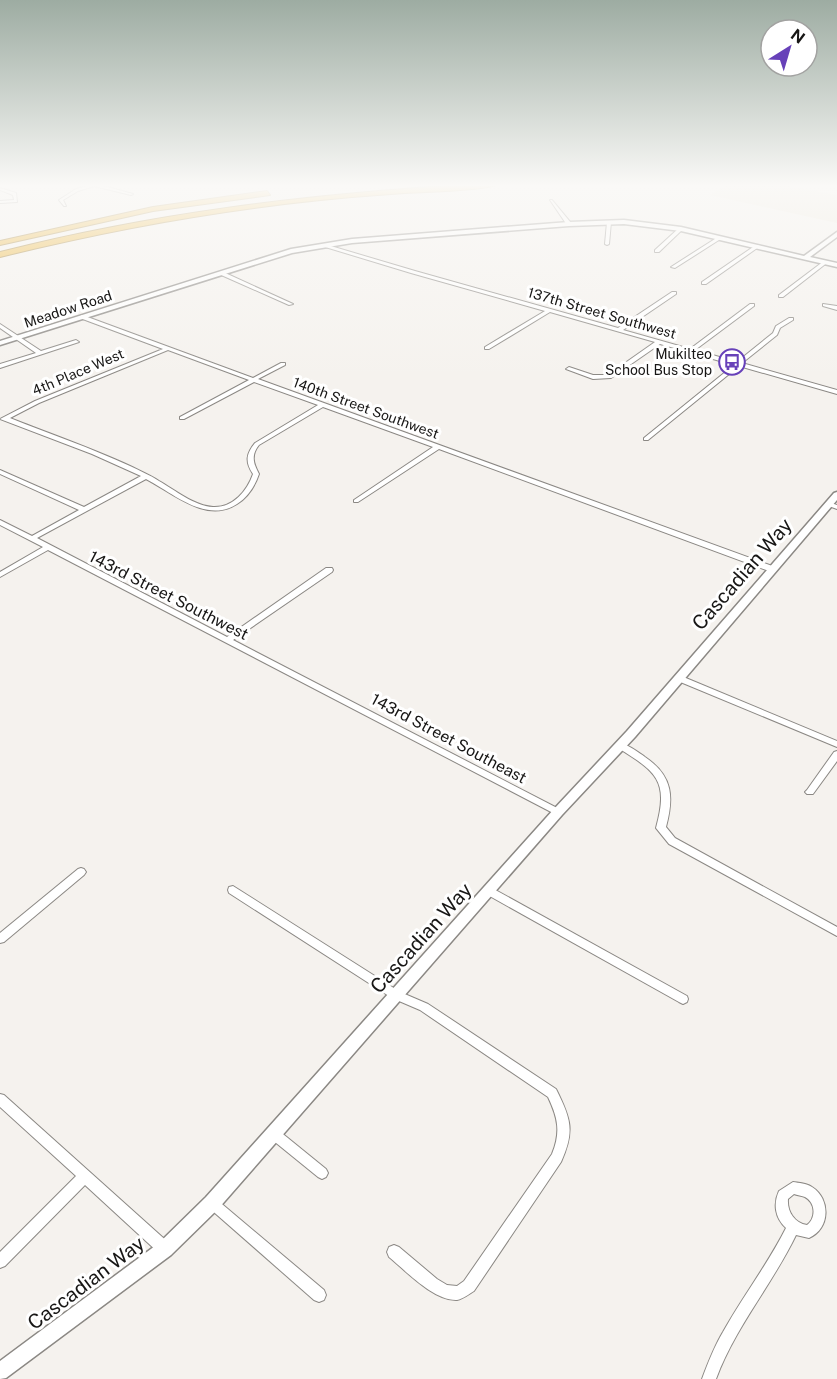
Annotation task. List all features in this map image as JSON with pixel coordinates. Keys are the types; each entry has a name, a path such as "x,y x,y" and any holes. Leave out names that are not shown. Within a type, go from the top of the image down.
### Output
{"highway":[{"path":"0,255 23,249"}],"street":[{"name":"Meadow Road","path":"0,343 299,249"},
{"name":"137th Street Southwest","path":"342,249 549,311 837,392"},
{"path":"673,267 702,249"},
{"path":"704,283 753,249"},
{"name":"Meadow Road","path":"773,249 837,265"},
{"path":"806,257 816,249"},
{"path":"781,296 826,262"},
{"path":"220,273 291,304"},
{"path":"619,330 674,293"},
{"path":"825,304 837,308"},
{"path":"691,351 752,305"},
{"path":"487,348 549,311"},
{"name":"140th Street Southwest","path":"82,317 772,569"},
{"path":"646,439 791,319"},
{"path":"0,326 39,352"},
{"path":"0,366 76,342"},
{"path":"569,369 593,377 609,377 659,342"},
{"name":"4th Place West","path":"2,420 69,388 167,349"},
{"path":"182,418 283,364"},
{"path":"2,420 146,476 212,509 229,505 245,495 253,486 256,474 249,463 250,451 257,444 322,405"},
{"path":"356,501 438,447"},
{"path":"0,472 84,510"},
{"path":"31,538 146,476"},
{"name":"Cascadian Way","path":"0,1372 165,1249 212,1203 558,812 681,679 772,569 834,502"},
{"name":"143rd Street Southwest","path":"0,522 326,691"},
{"path":"0,574 48,547"},
{"path":"227,640 329,570"},
{"path":"681,679 837,744"},
{"name":"143rd Street Southeast","path":"326,691 558,812"},
{"path":"621,746 648,762 662,779 669,803 661,828 672,841 837,932"},
{"path":"810,792 837,754"},
{"path":"0,939 81,872"},
{"path":"232,890 396,995 424,1007 552,1092 563,1114 566,1137 557,1158 470,1286 458,1293 445,1291 394,1252"},
{"path":"490,891 683,999"},
{"path":"0,1099 165,1249"},
{"path":"274,1134 322,1173"},
{"path":"0,1261 84,1176"},
{"path":"212,1203 319,1295"},
{"path":"709,1379 716,1356 730,1330 783,1251 794,1226"}],"place":[{"name":"Mukilteo School Bus Stop","path":"732,362"}]}
